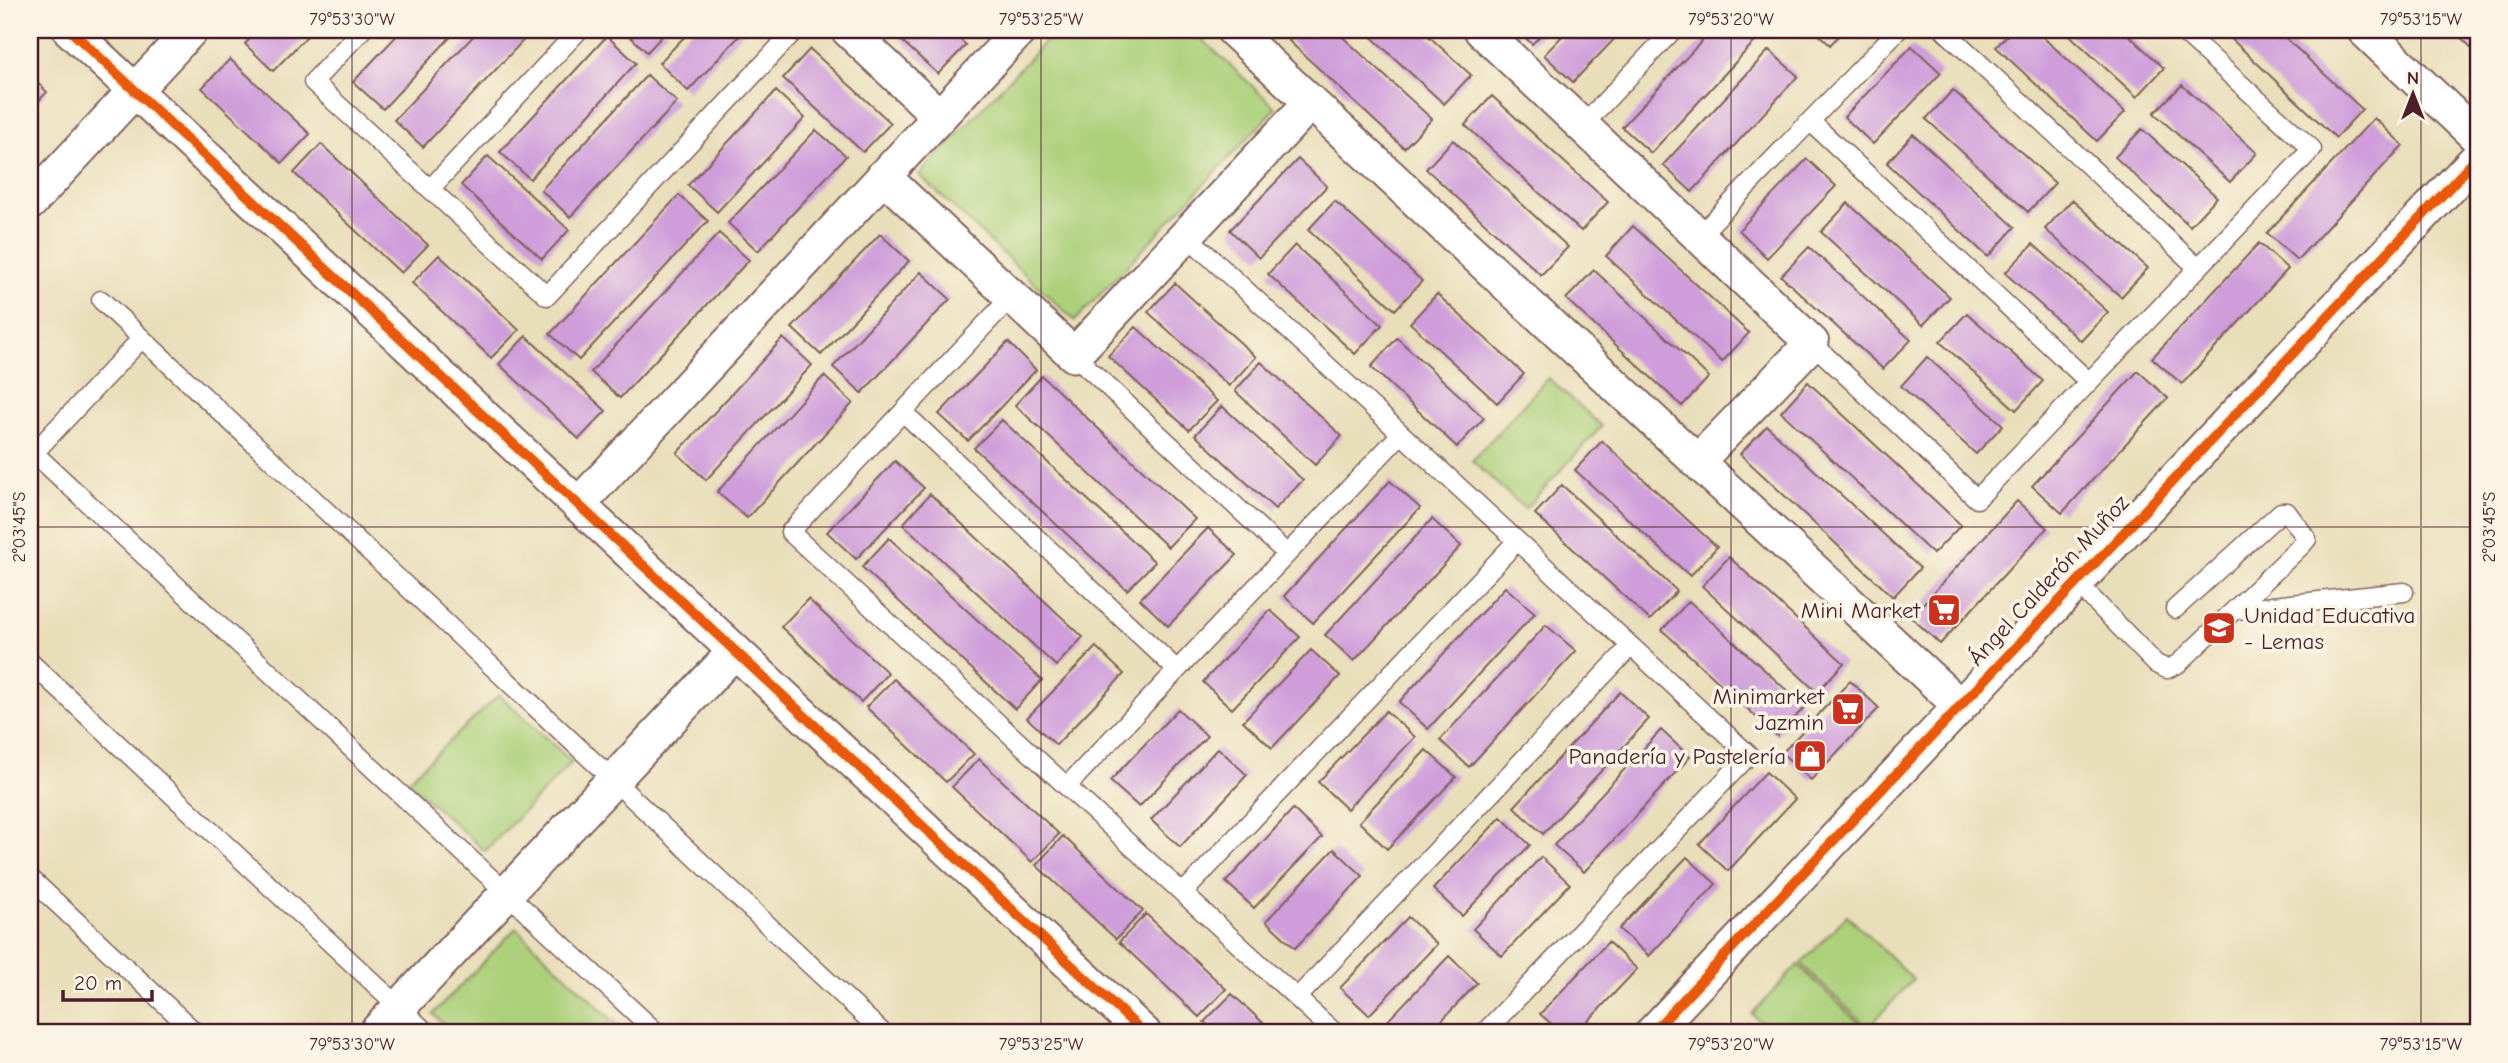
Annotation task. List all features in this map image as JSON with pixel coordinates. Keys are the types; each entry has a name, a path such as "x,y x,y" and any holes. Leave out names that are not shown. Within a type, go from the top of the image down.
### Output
{"street":[{"path":"70,30 1144,1033"},
{"path":"30,203 191,30"},
{"path":"848,30 939,116"},
{"path":"578,505 1020,30"},
{"path":"1233,30 1959,705"},
{"path":"1481,30 1812,343 1697,462"},
{"path":"2364,30 2478,138"},
{"path":"883,176 1074,355 1311,102"},
{"name":"Ángel Calderón Muñoz","path":"1652,1033 2075,581 2478,157"},
{"path":"375,1033 734,652"}],"lane":[{"path":"362,30 313,82 547,296 795,30"},
{"path":"430,189 579,30"},
{"path":"1582,126 1673,30"},
{"path":"1699,236 1898,30"},
{"path":"1944,30 2198,268"},
{"path":"1812,343 1977,499 2312,149 2181,30"},
{"path":"1810,121 2089,382"},
{"path":"1186,235 1749,755 1484,1033"},
{"path":"1012,296 790,531 1335,1033"},
{"path":"101,300 883,1033"},
{"path":"142,338 32,455 657,1033"},
{"path":"1074,355 1287,554"},
{"path":"903,412 1177,670"},
{"path":"1067,786 1401,434"},
{"path":"2075,581 2156,664 2167,669 2178,664 2307,539 2287,512 2275,516 2175,609"},
{"path":"1183,893 1517,541"},
{"path":"2235,610 2404,592"},
{"path":"1297,998 1631,646"},
{"path":"30,662 427,1033"},
{"path":"30,878 196,1033"}],"green space":[{"path":"1056,30 1192,30 1276,108 1075,321 919,175"},
{"path":"1548,378 1602,426 1525,509 1472,461"},
{"path":"499,695 572,762 485,851 407,781"},
{"path":"1847,915 1913,979 1868,1028 1801,964"},
{"path":"516,928 626,1033 453,1033 433,1014"},
{"path":"1798,965 1864,1028 1860,1033 1772,1033 1752,1014"}],"building":[{"path":"258,30 313,30 273,71 245,44"},
{"path":"402,30 457,30 383,109 353,82"},
{"path":"479,30 533,30 423,147 394,120"},
{"path":"623,30 668,30 647,52"},
{"path":"691,30 745,30 688,91 659,63"},
{"path":"890,30 949,30 966,45 938,74"},
{"path":"1300,30 1335,30 1432,119 1404,148 1289,41"},
{"path":"1364,30 1422,30 1471,75 1444,104"},
{"path":"1517,30 1546,30 1532,44"},
{"path":"1568,30 1623,30 1573,82 1544,55"},
{"path":"1712,30 1748,30 1758,38 1651,153 1622,127"},
{"path":"1814,30 1844,30 1830,45"},
{"path":"2012,30 2035,30 2125,112 2097,141 1996,47"},
{"path":"2064,30 2123,30 2164,68 2137,97"},
{"path":"2222,30 2277,30 2362,109 2336,138"},
{"path":"2453,30 2478,30 2478,48 2475,51"},
{"path":"607,36 636,63 530,179 500,152"},
{"path":"1912,46 1941,73 1873,144 1844,117"},
{"path":"810,49 891,123 863,152 783,78"},
{"path":"1769,50 1798,76 1692,192 1663,165"},
{"path":"230,59 310,134 282,163 202,88"},
{"path":"647,75 677,102 570,217 541,190"},
{"path":"30,76 47,92 30,110"},
{"path":"2182,85 2257,153 2230,182 2154,113"},
{"path":"1953,90 2055,183 2028,212 1926,119"},
{"path":"776,91 805,118 717,212 688,185"},
{"path":"1492,96 1608,202 1581,231 1465,125"},
{"path":"2374,118 2403,145 2297,260 2267,233"},
{"path":"2142,129 2217,197 2190,226 2115,157"},
{"path":"816,130 846,156 758,251 728,223"},
{"path":"1913,134 2015,227 1988,257 1887,163"},
{"path":"1453,140 1568,247 1541,275 1426,169"},
{"path":"321,144 428,245 401,273 294,173"},
{"path":"488,156 569,230 542,259 461,185"},
{"path":"1298,159 1327,186 1259,258 1230,230"},
{"path":"1807,159 1836,186 1767,258 1739,230"},
{"path":"679,195 708,221 579,360 550,334"},
{"path":"2072,200 2148,268 2121,297 2045,229"},
{"path":"1335,201 1422,281 1395,310 1308,230"},
{"path":"1848,203 1950,297 1923,325 1821,232"},
{"path":"1633,226 1749,333 1722,362 1606,256"},
{"path":"719,233 749,260 620,398 591,372"},
{"path":"880,234 909,261 821,355 792,328"},
{"path":"2259,243 2288,269 2182,384 2152,358"},
{"path":"2033,244 2108,312 2081,341 2005,273"},
{"path":"1295,245 1382,325 1355,354 1268,274"},
{"path":"1809,247 1911,340 1883,369 1781,276"},
{"path":"439,255 519,330 491,358 412,283"},
{"path":"1594,270 1709,377 1682,406 1566,299"},
{"path":"921,272 950,299 862,393 833,367"},
{"path":"1175,283 1256,357 1229,386 1148,312"},
{"path":"1437,294 1524,374 1497,403 1410,323"},
{"path":"1967,313 2043,381 2016,410 1940,342"},
{"path":"1136,327 1217,401 1189,430 1108,356"},
{"path":"526,336 606,411 579,439 499,364"},
{"path":"783,338 812,365 706,480 677,453"},
{"path":"1397,338 1484,418 1457,447 1371,367"},
{"path":"1008,342 1036,370 968,441 939,414"},
{"path":"1927,357 2003,425 1976,454 1901,386"},
{"path":"1261,362 1342,436 1315,465 1235,391"},
{"path":"2138,371 2168,398 2062,513 2032,486"},
{"path":"824,376 853,403 747,518 717,492"},
{"path":"1042,376 1195,519 1168,547 1015,405"},
{"path":"1808,382 1961,525 1933,554 1781,412"},
{"path":"1222,406 1303,480 1275,509 1195,435"},
{"path":"1002,420 1155,562 1127,590 974,448"},
{"path":"1767,426 1920,568 1893,597 1740,454"},
{"path":"1602,441 1717,547 1690,576 1575,470"},
{"path":"895,461 924,488 856,559 827,532"},
{"path":"1390,481 1420,508 1313,623 1284,596"},
{"path":"1562,485 1677,591 1650,620 1535,514"},
{"path":"930,494 1083,637 1056,666 903,524"},
{"path":"2017,501 2047,528 1940,644 1911,617"},
{"path":"1432,519 1461,546 1354,661 1325,635"},
{"path":"1208,528 1237,555 1168,626 1140,599"},
{"path":"889,538 1042,680 1015,709 862,567"},
{"path":"1729,557 1844,663 1817,692 1702,586"},
{"path":"1505,587 1535,613 1428,729 1399,702"},
{"path":"808,599 888,673 861,702 781,627"},
{"path":"1689,601 1805,707 1777,736 1662,630"},
{"path":"1270,610 1300,637 1232,709 1203,682"},
{"path":"1546,625 1576,651 1469,767 1440,740"},
{"path":"1096,647 1124,674 1056,745 1027,718"},
{"path":"1311,650 1340,676 1272,748 1243,721"},
{"path":"894,679 974,754 946,782 866,707"},
{"path":"1850,681 1879,708 1811,780 1782,753"},
{"path":"1620,692 1649,719 1543,834 1514,807"},
{"path":"1178,709 1207,736 1139,807 1110,781"},
{"path":"1386,711 1415,737 1347,809 1318,782"},
{"path":"1661,730 1690,757 1584,872 1554,845"},
{"path":"1218,748 1247,775 1180,847 1151,820"},
{"path":"1426,750 1456,777 1387,849 1359,822"},
{"path":"979,759 1059,834 1032,862 952,787"},
{"path":"1766,772 1795,799 1728,871 1699,844"},
{"path":"1293,809 1322,837 1254,908 1226,882"},
{"path":"1501,817 1530,845 1462,916 1433,889"},
{"path":"1063,836 1143,911 1116,939 1036,865"},
{"path":"1334,849 1363,876 1295,948 1266,921"},
{"path":"1541,857 1570,884 1502,956 1473,929"},
{"path":"1687,857 1716,884 1649,956 1619,929"},
{"path":"1146,914 1226,989 1199,1017 1119,942"},
{"path":"1408,917 1437,944 1369,1015 1340,988"},
{"path":"1608,942 1637,969 1577,1033 1562,1033 1540,1014"},
{"path":"1449,956 1477,983 1430,1033 1387,1033 1381,1028"},
{"path":"1232,994 1274,1033 1216,1033 1204,1022"}],"cycle path":[{"path":"70,30 1144,1033"},
{"path":"1652,1033 2478,157"}],"place":[{"name":"Mini Market","path":"1944,610"},
{"name":"Unidad Educativa - Lemas","path":"2219,628"},
{"name":"Minimarket Jazmin","path":"1848,709"},
{"name":"Panadería y Pastelería","path":"1810,756"}]}
